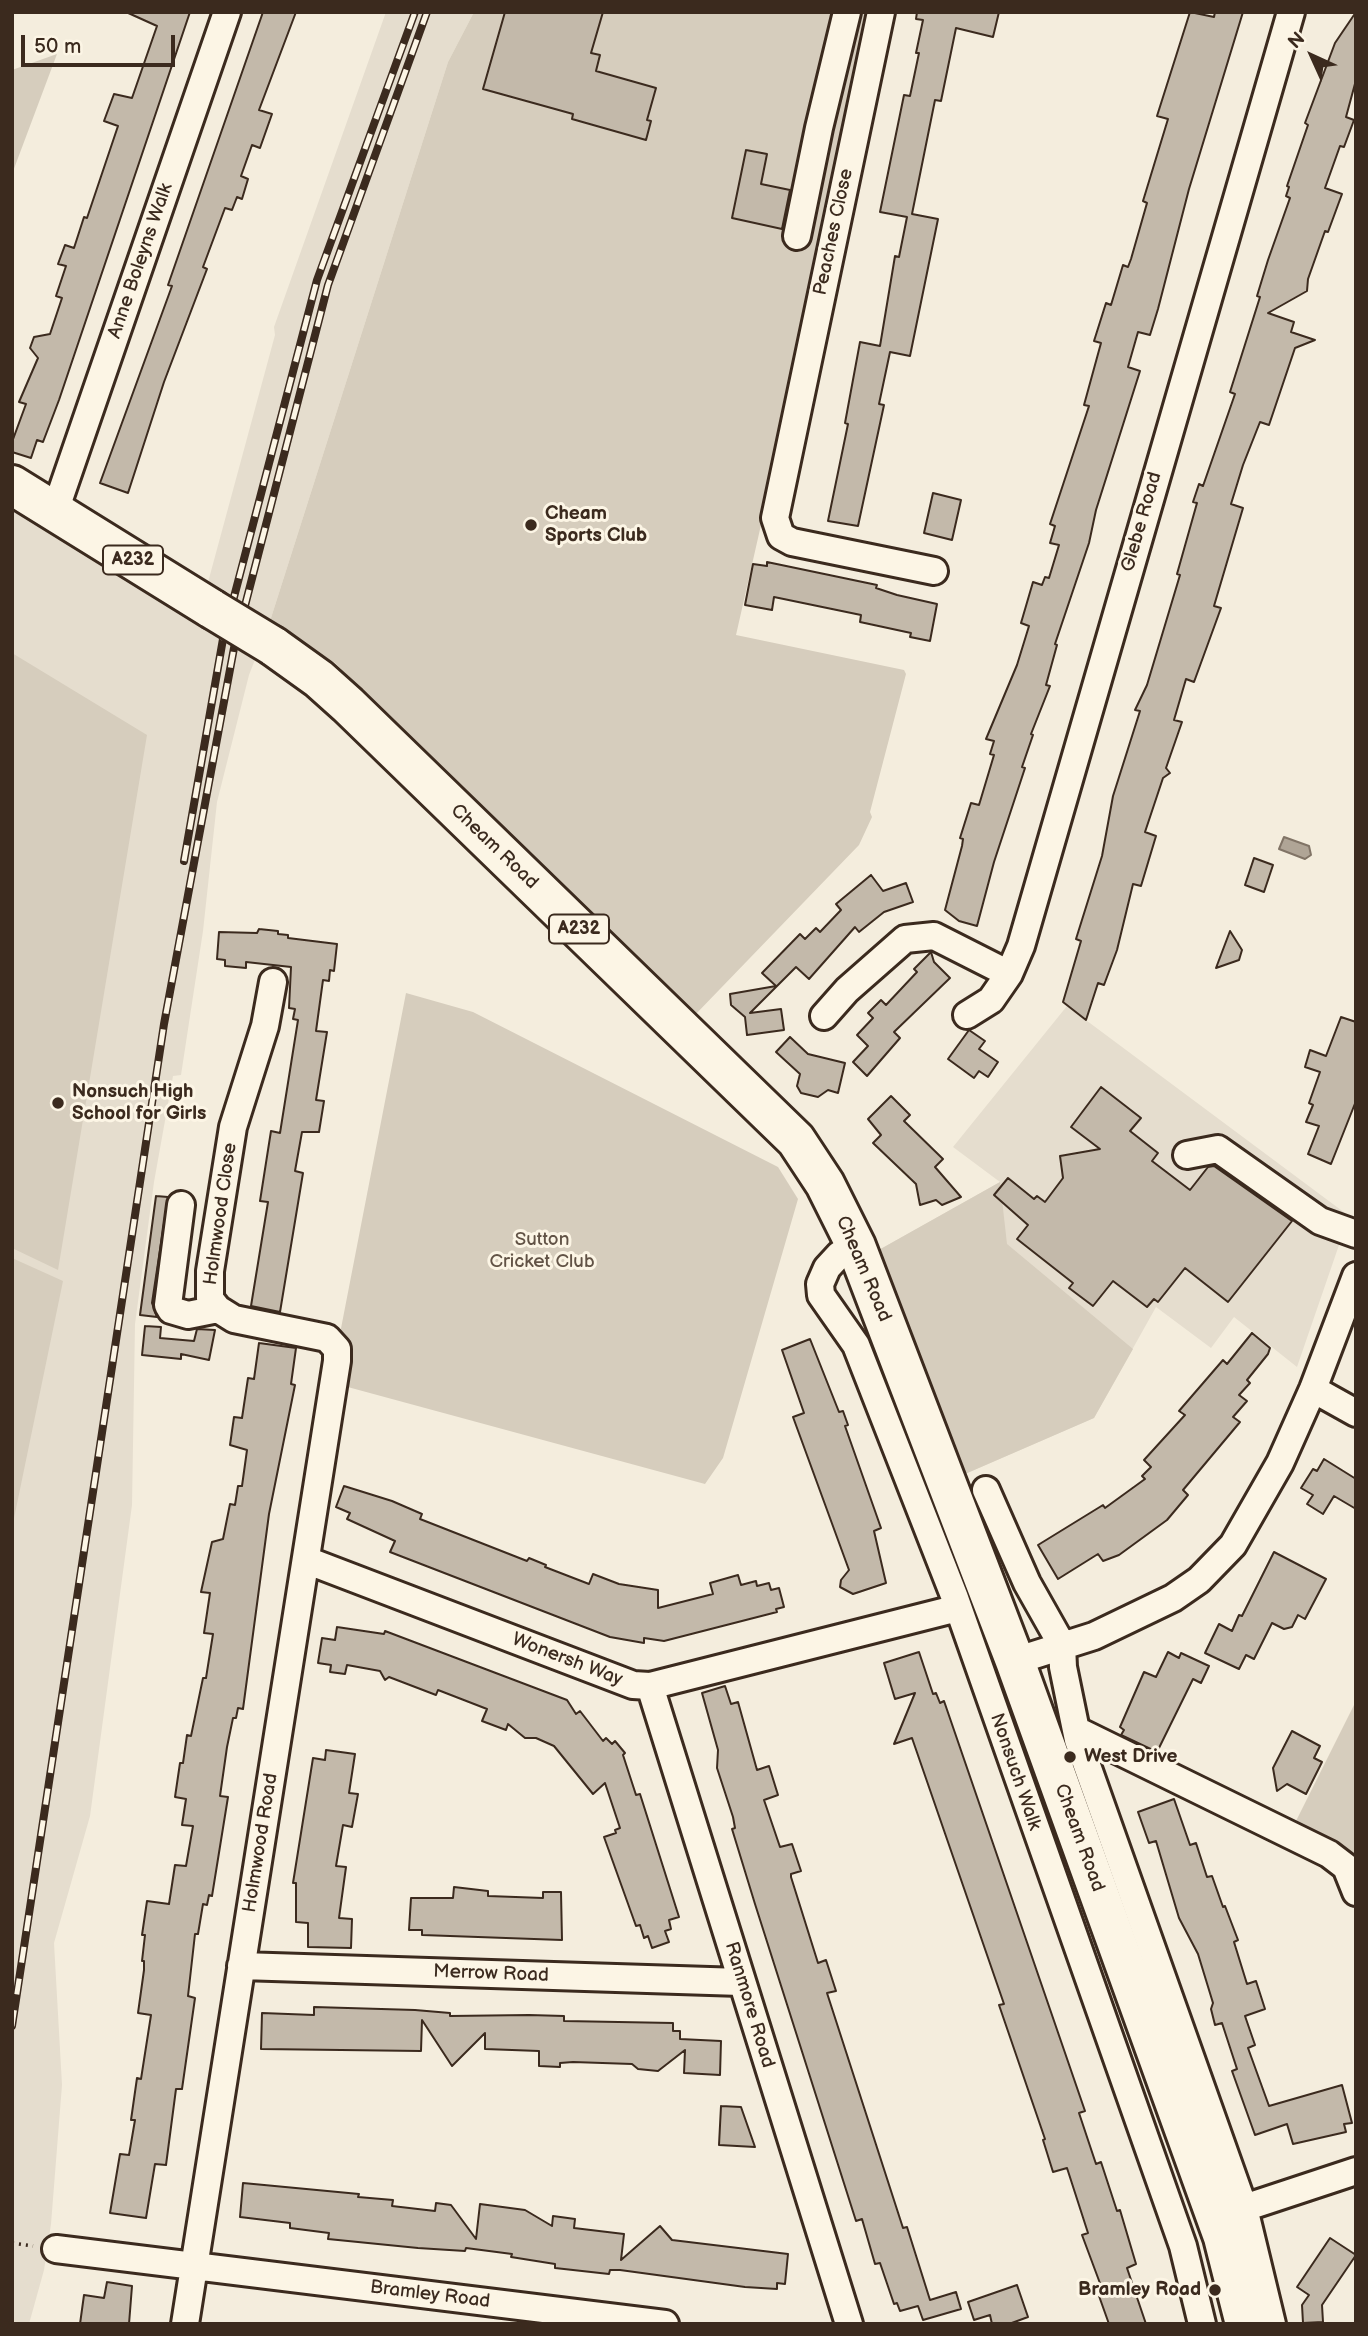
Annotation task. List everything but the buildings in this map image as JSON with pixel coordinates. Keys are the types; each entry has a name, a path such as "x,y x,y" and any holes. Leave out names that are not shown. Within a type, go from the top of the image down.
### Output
{"highway":[{"name":"A232","path":"12,485 55,510"},
{"name":"Cheam Road","path":"55,510 273,646 319,679 796,1140 825,1184 856,1246 1015,1661 1223,2237 1245,2324"}],"street":[{"name":"Anne Boleyns Walk","path":"55,510 227,12"},
{"path":"797,236 799,169 847,12"},
{"name":"Peaches Close","path":"881,12 798,455 775,518 781,536 792,542 934,570"},
{"name":"Glebe Road","path":"967,1015 991,1000 1009,974 1021,946 1291,12"},
{"path":"824,1016 855,982 905,939 934,936 1009,974"},
{"name":"Holmwood Close","path":"273,982 265,1026 233,1126 208,1284 210,1299 218,1309 234,1319 254,1326 327,1338 337,1349 337,1361"},
{"path":"1187,1155 1218,1149 1320,1220 1356,1234"},
{"path":"181,1205 168,1306 171,1310 188,1315 218,1309"},
{"name":"Nonsuch Walk","path":"856,1246 839,1255 827,1268 820,1284 821,1295 856,1345 958,1608 1183,2246 1202,2324"},
{"path":"1015,1661 1094,1636 1173,1598 1215,1564 1233,1545 1280,1463 1314,1389 1356,1276"},
{"name":"Holmwood Road","path":"185,2324 337,1361"},
{"path":"1314,1389 1356,1413"},
{"path":"986,1490 1027,1583 1062,1645 1063,1667 1076,1730 1244,2208 1272,2324"},
{"name":"Wonersh Way","path":"306,1560 633,1685 650,1686 958,1608"},
{"name":"Ranmore Road","path":"650,1686 849,2324"},
{"path":"1076,1730 1340,1860 1346,1867 1356,1892"},
{"name":"Merrow Road","path":"241,1966 741,1982"},
{"path":"1244,2208 1356,2171"},
{"name":"Bramley Road","path":"56,2249 665,2324"}],"shaded area":[{"path":"386,12 474,12 448,62 270,621 249,675 217,802 203,931 181,1075 173,1076 154,1182 135,1324 132,1505 90,1816 54,1943 62,2085 51,2224 44,2270 29,2324 12,2324 12,500 207,586 275,335 274,327"},
{"path":"1284,837 1309,846 1311,855 1305,859 1279,849"},
{"path":"1067,1006 1349,1216 1297,1367 1234,1317 1211,1348 1156,1307 1094,1418 965,1474 877,1251 1000,1182 953,1147"}],"green space":[{"name":"Cheam Sports Club","path":"474,12 870,12 783,428 736,635 904,670 906,674 870,812 872,817 859,845 693,1017 335,663 270,621 448,62"},
{"path":"57,54 12,174 12,70"},
{"path":"12,653 147,735 58,1270 12,1248"},
{"name":"Sutton Cricket Club","path":"406,993 473,1012 778,1167 798,1199 723,1458 705,1484 333,1383 337,1349"},
{"path":"1000,1182 1007,1244 1133,1349 1094,1418 965,1474 877,1251"},
{"path":"12,1258 63,1281 12,1528"},
{"path":"1356,1701 1356,1899 1293,1827"}],"railway":[{"path":"184,861 223,639 317,280 415,12"},
{"path":"12,2026 164,1024 234,648 328,285 427,12"}],"place":[{"name":"Cheam Sports Club","path":"531,525"},
{"name":"Nonsuch High School for Girls","path":"58,1103"},
{"name":"West Drive","path":"1070,1757"},
{"name":"Bramley Road","path":"1215,2290"}]}
